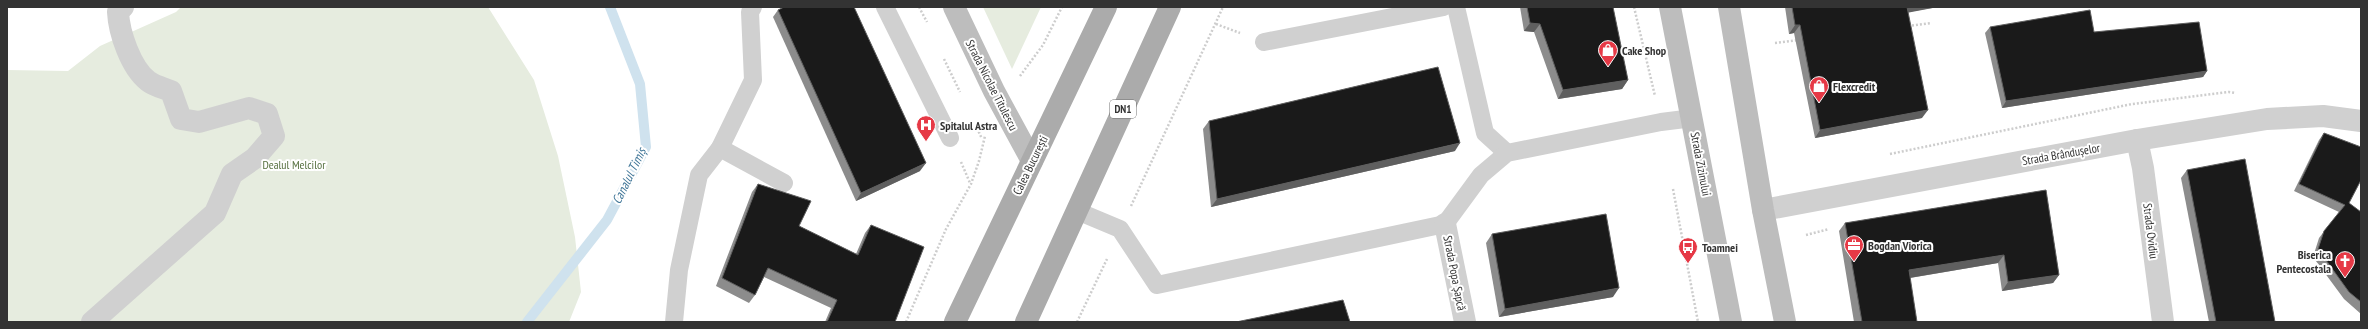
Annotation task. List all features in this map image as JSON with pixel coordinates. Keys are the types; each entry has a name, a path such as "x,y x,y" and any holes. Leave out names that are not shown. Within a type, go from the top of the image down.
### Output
{"main road":[{"name":"Strada Nicolae Titulescu","path":"954,7 1002,106 1032,161"},
{"name":"Calea București","path":"955,322 1106,7"},
{"name":"DN1","path":"1026,322 1170,7"},
{"name":"Strada Zizinului","path":"1670,7 1693,118 1731,322"},
{"path":"1729,7 1763,210 1785,322"}],"street":[{"path":"92,322 215,213 232,174 255,158 274,136 268,114 249,108 199,122 181,119 171,91 148,81 128,55 118,24 118,12 123,7"},
{"name":"Strada Brândușelor","path":"1763,210 2137,140 2268,119 2323,116 2361,121"},
{"name":"Strada Ovidiu","path":"2137,140 2143,168 2163,322"},
{"name":"Strada Popa Șapcă","path":"1445,224 1464,322"}],"lane":[{"path":"674,322 679,270 699,175 720,148 753,80 750,12 754,7"},
{"path":"885,7 950,138"},
{"path":"1264,42 1444,7"},
{"path":"1456,7 1485,133 1507,153"},
{"path":"1077,211 1120,229 1157,285 1445,224 1481,175 1507,153 1662,122 1693,118"},
{"path":"720,148 784,183"}],"path":[{"path":"920,7 929,28"},
{"path":"906,322 946,229 971,184 980,161 982,140 1014,83 1043,45 1062,7"},
{"path":"1077,322 1223,7"},
{"path":"1634,7 1662,122"},
{"path":"1900,27 1931,23"},
{"path":"1775,43 1806,39"},
{"path":"943,56 963,98"},
{"path":"976,126 982,140"},
{"path":"1672,181 1698,322"}],"green space":[{"name":"Dealul Melcilor","path":"181,7 488,7 534,80 558,156 575,237 581,292 569,322 7,322 7,70 68,71 100,46 176,12"},
{"path":"983,7 1041,7 1012,69"}],"building":[{"path":"784,7 854,7 926,163 861,193 778,10"},
{"path":"1527,7 1613,7 1628,80 1563,90 1540,24 1530,23"},
{"path":"1792,7 1907,7 1928,110 1820,130 1800,25 1795,25"},
{"path":"2090,10 2094,32 2199,22 2207,71 2006,101 1990,27"},
{"path":"1438,67 1460,143 1217,199 1209,121"},
{"path":"2324,133 2361,147 2361,180 2349,203 2361,212 2361,302 2349,292 2318,249 2324,231 2345,205 2299,184"},
{"path":"2245,159 2275,322 2216,322 2187,170"},
{"path":"758,184 811,201 799,226 858,255 871,225 924,247 895,322 827,322 837,300 768,268 755,295 722,278"},
{"path":"2046,190 2059,275 2008,282 2004,255 1909,270 1917,322 1862,322 1845,223"},
{"path":"1606,214 1619,288 1505,309 1492,234"},
{"path":"1343,300 1350,322 1236,322"}],"waterway":[{"name":"Canalul Timiș","path":"527,322 607,220 646,147 640,84 610,7"}],"place":[{"name":"Cake Shop","path":"1608,67"},
{"name":"Flexcredit","path":"1819,103"},
{"name":"Spitalul Astra","path":"926,142"},
{"name":"Bogdan Viorica","path":"1854,262"},
{"name":"Toamnei","path":"1688,264"},
{"name":"Biserica Pentecostala","path":"2345,278"}]}
